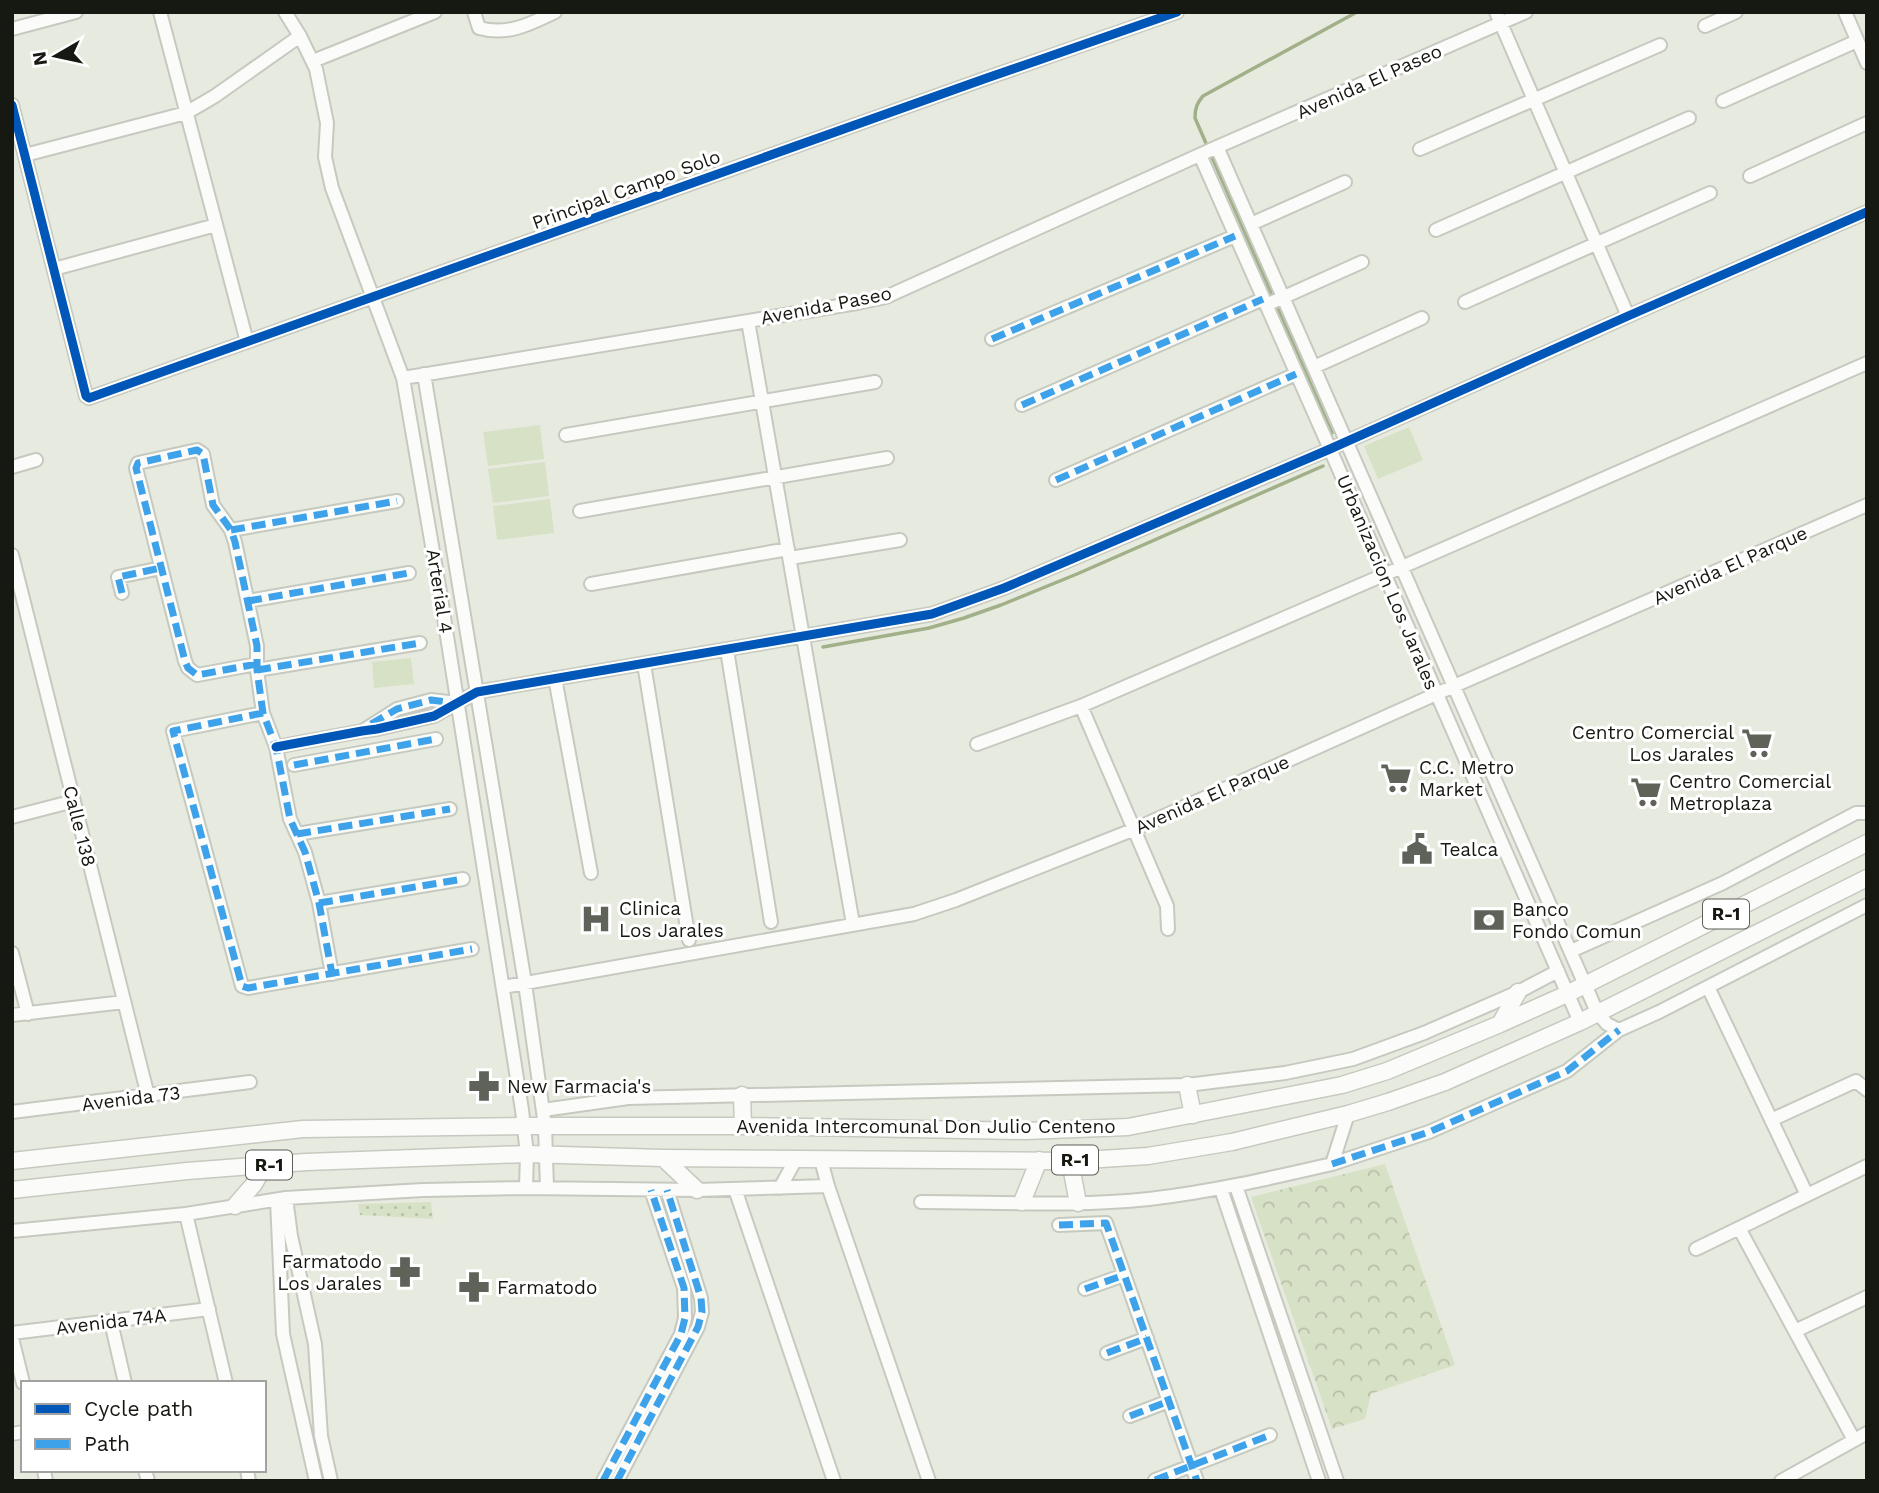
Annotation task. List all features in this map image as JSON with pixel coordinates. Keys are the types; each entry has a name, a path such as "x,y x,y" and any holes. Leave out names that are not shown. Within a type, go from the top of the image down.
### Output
{"main road":[{"name":"Avenida Intercomunal Don Julio Centeno","path":"12,1161 303,1129 525,1126 544,1118 743,1126 1025,1131 1128,1127 1342,1085 1387,1071 1586,985 1867,843"},
{"name":"Avenida Intercomunal Don Julio Centeno","path":"12,1190 265,1165 527,1154 796,1160 1070,1161 1148,1156 1232,1142 1348,1114 1445,1082 1580,1022 1867,878"},
{"path":"1500,1024 1518,992"},
{"path":"1187,1086 1193,1115"},
{"path":"742,1094 743,1126"},
{"path":"663,1158 697,1191"},
{"path":"1022,1202 1040,1160"},
{"path":"1070,1161 1078,1203"},
{"path":"235,1206 254,1184 265,1165"}],"street":[{"path":"12,29 76,12"},
{"path":"160,12 247,342"},
{"name":"Arterial 4","path":"285,12 313,61 327,123 325,158 332,188 403,378 525,1126 526,1188"},
{"path":"313,61 435,12"},
{"path":"474,12 479,28 489,31 518,29 555,12"},
{"name":"Principal Campo Solo","path":"54,269 86,396 89,398 1177,12"},
{"name":"Avenida El Paseo","path":"1208,152 1498,18 1526,12"},
{"path":"1705,26 1736,12"},
{"path":"1845,12 1867,63"},
{"path":"1498,18 1628,316"},
{"path":"25,155 186,113 215,96 300,36"},
{"path":"1723,101 1857,41"},
{"path":"1420,149 1660,45"},
{"path":"12,105 54,269 216,225"},
{"path":"1436,230 1689,118"},
{"path":"1750,176 1867,123"},
{"name":"Urbanizacion Los Jarales","path":"1208,152 1251,224 1271,301 1296,374 1580,1022"},
{"name":"Urbanizacion Los Jarales","path":"1208,152 1235,236 1271,301 1314,367 1597,1012"},
{"name":"Avenida Paseo","path":"424,374 886,297 1208,152"},
{"path":"1251,224 1345,183"},
{"path":"1465,302 1710,193"},
{"path":"276,747 362,731 397,709 431,700 458,703 477,692 932,614 965,604 1330,449 1867,212"},
{"path":"992,339 1235,236"},
{"path":"1022,405 1362,262"},
{"path":"1314,367 1422,318"},
{"path":"748,321 853,925"},
{"path":"977,744 1081,706 1867,363"},
{"path":"403,378 424,374"},
{"name":"Arterial 4","path":"424,374 525,983 544,1118 547,1188"},
{"path":"1056,480 1296,374"},
{"path":"566,435 874,382"},
{"path":"332,974 305,852 290,819 276,747 263,713 257,667 257,646 235,542 231,530 213,505 203,454 197,450 138,463 136,468 185,662 197,675 257,667 420,643"},
{"path":"580,511 887,458"},
{"path":"12,467 36,460"},
{"path":"231,530 397,501"},
{"name":"Avenida El Parque","path":"503,987 914,914 956,900 1135,829 1454,685 1867,505"},
{"path":"591,584 900,540"},
{"name":"Calle 138","path":"12,555 148,1096"},
{"path":"122,593 118,577 161,568"},
{"path":"248,601 409,573"},
{"path":"727,650 771,922"},
{"path":"644,664 689,940"},
{"path":"555,678 591,873"},
{"path":"1081,706 1167,906 1168,929"},
{"path":"263,713 175,729 174,733 242,986 248,988 472,949"},
{"path":"335,736 338,757"},
{"path":"294,765 436,739"},
{"path":"12,817 74,801"},
{"path":"297,834 450,808"},
{"path":"1571,951 1723,883 1856,813 1867,813"},
{"path":"318,903 463,879"},
{"path":"921,1202 1078,1203 1148,1199 1221,1189 1332,1164 1429,1132 1567,1071 1619,1030 1867,905"},
{"path":"12,953 28,1013"},
{"name":"Avenida Intercomunal Don Julio Centeno","path":"544,1118 628,1098 1187,1086 1285,1073 1353,1059 1424,1033 1518,992 1558,971"},
{"path":"1708,987 1807,1195"},
{"path":"12,1015 124,1002"},
{"path":"1597,1012 1607,1024 1619,1030"},
{"path":"1771,1120 1856,1081 1867,1090"},
{"name":"Avenida 73","path":"12,1112 250,1082"},
{"path":"1332,1164 1348,1114"},
{"path":"780,1188 796,1160"},
{"path":"821,1160 929,1481"},
{"path":"1696,1249 1867,1166"},
{"path":"12,1231 186,1214 281,1199 423,1190 547,1188 697,1191 828,1186"},
{"path":"1236,1186 1336,1481"},
{"path":"735,1189 834,1481"},
{"path":"1221,1189 1319,1481"},
{"path":"603,1481 681,1334 685,1318 684,1288 652,1190"},
{"path":"617,1481 698,1327 702,1312 701,1298 667,1190"},
{"path":"281,1199 315,1344 321,1436 331,1481"},
{"path":"281,1199 283,1334 316,1481"},
{"path":"186,1214 226,1381"},
{"path":"1059,1226 1106,1223 1197,1481"},
{"path":"1739,1228 1854,1440"},
{"path":"1085,1290 1124,1275"},
{"path":"1795,1331 1867,1297"},
{"name":"Avenida 74A","path":"12,1336 209,1310"},
{"path":"111,1322 125,1381"},
{"path":"12,1336 23,1381"},
{"path":"1107,1353 1147,1338"},
{"path":"294,1387 318,1383"},
{"path":"1130,1416 1169,1401"},
{"path":"1302,1430 1317,1424"},
{"path":"1782,1481 1867,1433"},
{"path":"1155,1480 1270,1435"}],"green space":[{"path":"540,425 544,459 488,466 483,432"},
{"path":"1409,427 1423,460 1378,479 1364,446"},
{"path":"545,462 549,496 493,503 488,469"},
{"path":"550,499 554,533 497,540 493,506"},
{"path":"411,658 414,684 374,688 372,662"},
{"path":"1385,1164 1455,1365 1371,1394 1365,1419 1332,1429 1251,1197"},
{"path":"431,1202 433,1219 360,1215 358,1204"}],"waterway":[{"path":"1332,433 1195,114 1203,96 1357,12"},
{"path":"823,647 929,628 1001,605 1323,466"}],"marked path":[{"path":"992,339 1235,236"},
{"path":"1022,405 1263,299"},
{"path":"1056,480 1296,374"},
{"path":"257,664 197,675 188,668 136,468 138,463 197,450 203,454 213,505 231,530 235,542 257,646 257,670 263,713 276,747 290,819 305,852 319,903 332,974"},
{"path":"231,530 397,501"},
{"path":"122,593 118,577 161,568"},
{"path":"248,601 409,573"},
{"path":"257,670 420,643"},
{"path":"371,724 397,709 431,700 456,703"},
{"path":"263,713 173,731 242,986 248,988 472,949"},
{"path":"294,765 436,739"},
{"path":"297,834 450,809"},
{"path":"319,903 463,879"},
{"path":"1332,1164 1429,1132 1567,1071 1619,1030"},
{"path":"603,1481 681,1334 685,1318 684,1288 651,1190"},
{"path":"617,1481 698,1327 702,1312 701,1298 667,1190"},
{"path":"1059,1225 1106,1223 1197,1481"},
{"path":"1085,1289 1124,1275"},
{"path":"1107,1353 1147,1338"},
{"path":"1130,1416 1169,1401"},
{"path":"1155,1480 1270,1435"}],"cycle path":[{"path":"12,105 86,396 89,398 1177,12"},
{"path":"276,747 434,716 477,692 932,614 1004,588 1330,449 1867,212"}],"place":[{"name":"Centro Comercial Los Jarales","path":"1757,743"},
{"name":"C.C. Metro Market","path":"1396,778"},
{"name":"Centro Comercial Metroplaza","path":"1646,792"},
{"name":"Tealca","path":"1417,849"},
{"name":"Clinica Los Jarales","path":"596,919"},
{"name":"Banco Fondo Comun","path":"1489,920"},
{"name":"New Farmacia's","path":"484,1086"},
{"name":"Farmatodo Los Jarales","path":"405,1272"},
{"name":"Farmatodo","path":"474,1287"}]}
